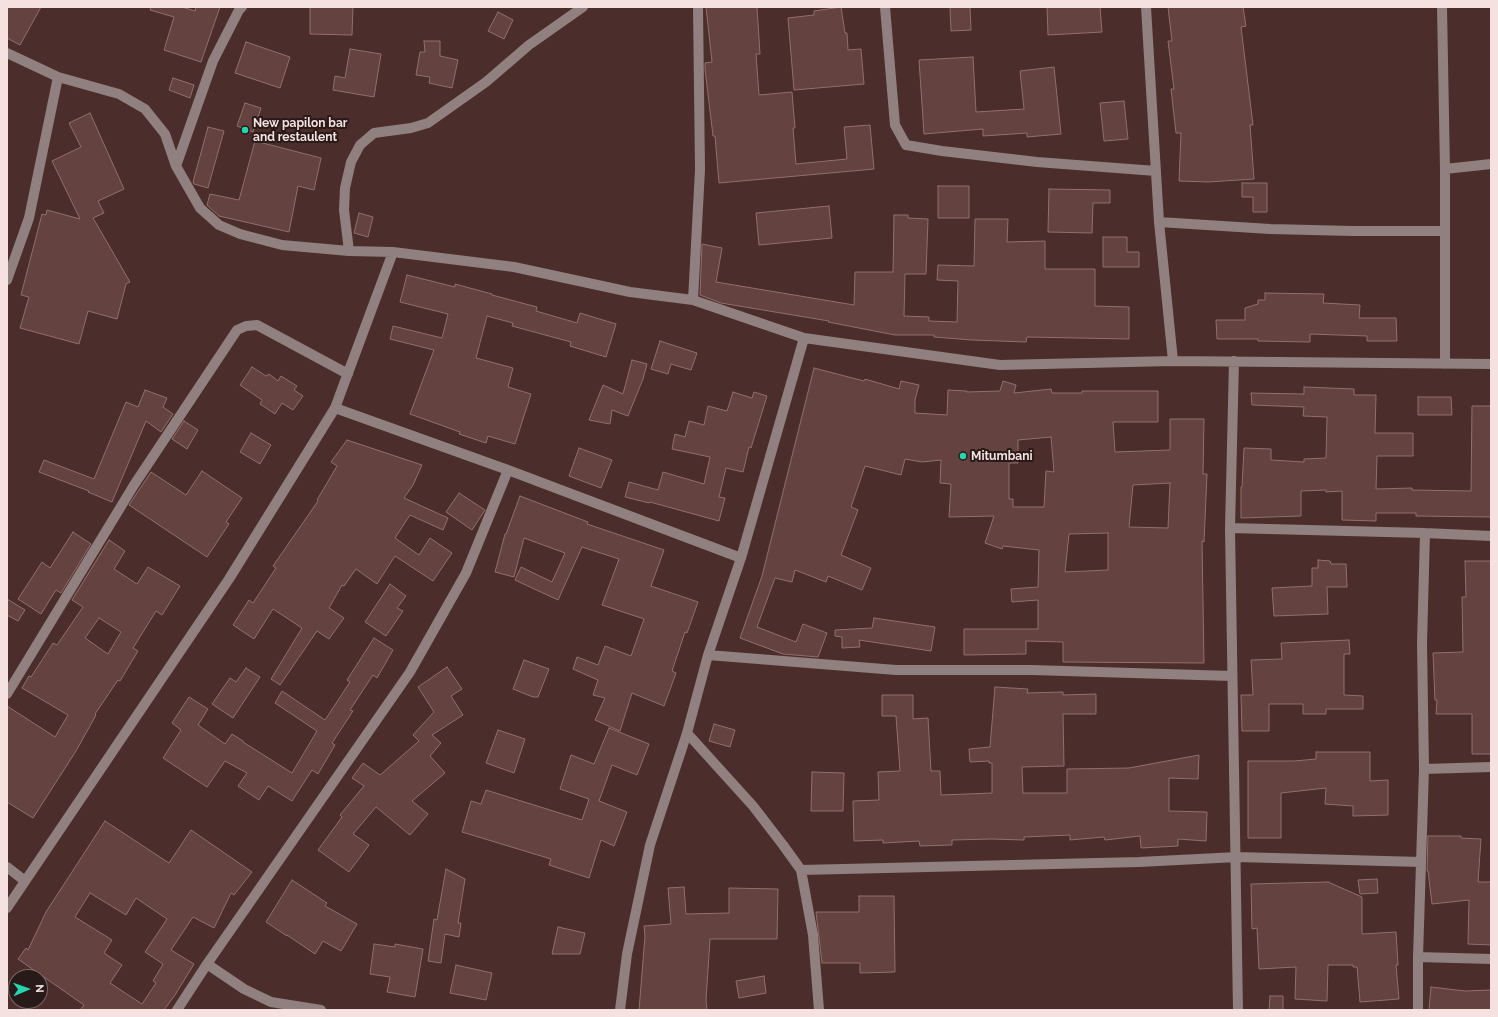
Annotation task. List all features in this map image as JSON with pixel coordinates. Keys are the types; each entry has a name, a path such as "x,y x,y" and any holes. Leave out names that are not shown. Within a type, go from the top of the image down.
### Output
{"street":[{"path":"176,166 213,61 239,10 242,7"},
{"path":"349,251 344,210 345,188 351,162 360,145 374,133 411,128 428,123 486,82 529,45 583,7"},
{"path":"693,300 700,170 698,7"},
{"path":"885,7 895,125 906,145 942,151 1037,162 1156,171"},
{"path":"1146,7 1159,222 1174,361"},
{"path":"1442,7 1445,169 1445,364"},
{"path":"7,52 58,77 119,94 145,110 165,134 176,166 200,208 219,225 240,234 282,245 349,251 393,252 514,267 630,292 693,300 804,338 1000,365 1174,361 1491,364"},
{"path":"7,280 29,218 58,77"},
{"path":"1445,169 1491,164"},
{"path":"1159,222 1270,229 1445,231"},
{"path":"7,908 230,579 335,408 393,252"},
{"path":"7,694 134,485 237,330 246,326 257,325 348,374"},
{"path":"620,1010 627,954 650,844 687,733 708,655 741,558 804,338"},
{"path":"1234,361 1230,528 1238,1010"},
{"path":"335,408 508,470 741,558"},
{"path":"177,1010 207,964 410,672 466,573 508,470"},
{"path":"1230,528 1491,536"},
{"path":"1418,1010 1420,862 1424,769 1422,644 1425,533"},
{"path":"708,655 896,670 1032,670 1232,676"},
{"path":"687,733 753,806 801,870 813,935 819,1010"},
{"path":"1424,769 1491,767"},
{"path":"801,870 1139,862 1236,858 1420,862"},
{"path":"7,867 25,881"},
{"path":"1418,957 1491,959"},
{"path":"207,964 244,989 271,1002 321,1010"}],"building":[{"path":"7,7 41,7 20,45 7,38"},
{"path":"151,7 182,7 195,11 196,7 220,7 201,62 164,50 174,17 150,10"},
{"path":"310,7 353,7 352,35 310,34"},
{"path":"706,7 757,7 760,54 756,54 759,95 792,92 796,164 847,159 844,127 870,125 874,169 719,183 715,136 713,136 705,69 705,63 712,62"},
{"path":"841,7 845,33 847,33 848,50 861,49 864,84 794,90 788,18 814,15 814,11"},
{"path":"950,7 970,7 971,30 951,31"},
{"path":"1047,7 1100,7 1102,32 1048,35"},
{"path":"1168,7 1243,7 1246,26 1241,27 1253,125 1250,125 1254,179 1208,182 1179,181 1181,133 1176,133 1171,89 1174,89 1168,41 1172,41"},
{"path":"498,12 513,20 504,39 488,31"},
{"path":"424,41 440,41 440,56 458,60 452,88 429,83 430,77 416,75 420,52 425,52"},
{"path":"246,42 290,57 280,88 235,73"},
{"path":"350,49 381,54 374,97 333,90 335,76 345,78"},
{"path":"973,57 976,112 1024,109 1020,71 1054,67 1061,134 1027,137 1027,133 983,136 983,129 924,134 919,60"},
{"path":"173,78 194,85 190,98 169,90"},
{"path":"1124,101 1128,139 1104,141 1100,103"},
{"path":"245,103 261,108 253,132 237,126"},
{"path":"90,113 124,189 98,201 104,213 93,218 130,282 126,284 117,319 88,311 79,344 20,328 29,297 21,295 42,214 46,215 47,210 80,219 52,161 81,147 69,123"},
{"path":"208,127 224,131 208,188 194,184 193,182"},
{"path":"255,141 321,158 314,190 298,186 289,232 219,216 207,205 210,194 239,200"},
{"path":"1242,183 1267,183 1267,212 1253,212 1253,197 1242,197"},
{"path":"938,186 969,186 969,218 938,218"},
{"path":"1049,189 1110,190 1110,203 1093,203 1092,233 1048,232"},
{"path":"829,206 832,238 759,245 756,213"},
{"path":"359,213 373,217 368,237 354,233"},
{"path":"894,215 908,215 908,218 928,219 926,274 905,274 904,316 929,317 929,321 957,322 958,281 937,280 938,265 974,266 975,219 1008,219 1007,242 1045,241 1045,269 1095,269 1095,306 1129,307 1129,339 1027,337 1026,342 972,340 934,337 934,335 895,335 828,322 829,321 721,303 700,295 702,244 722,248 716,282 854,305 855,272 893,272"},
{"path":"1103,237 1127,237 1127,252 1139,252 1139,267 1103,267"},
{"path":"407,275 455,287 455,284 492,294 537,307 536,311 577,323 580,313 616,324 606,357 570,346 571,342 512,326 513,323 487,316 476,358 513,368 508,387 531,394 515,444 488,436 486,443 459,434 460,432 410,414 434,350 390,339 393,326 442,338 448,314 400,302"},
{"path":"1265,293 1324,294 1323,303 1360,305 1359,318 1396,318 1397,341 1367,341 1367,336 1310,334 1310,342 1258,341 1258,339 1217,339 1216,320 1245,320 1245,308 1258,304 1258,300 1265,300"},
{"path":"660,341 697,353 691,370 671,364 668,374 651,369"},
{"path":"632,360 647,364 643,379 628,416 612,410 610,424 589,420 603,385 623,394"},
{"path":"252,367 266,376 269,374 278,381 281,376 297,386 294,390 303,396 293,410 282,403 275,414 260,404 262,400 240,385"},
{"path":"814,368 864,381 865,379 899,389 901,381 919,385 915,400 915,413 947,415 948,390 967,392 1000,391 1003,381 1016,385 1014,393 1051,389 1052,393 1082,393 1082,391 1158,391 1158,422 1113,422 1115,452 1170,450 1170,419 1204,419 1203,474 1207,474 1204,542 1202,541 1204,663 1063,662 1063,642 1026,641 1026,654 964,655 964,629 1038,629 1038,600 1012,602 1011,589 1038,587 1039,550 1003,546 1002,549 985,543 994,516 949,517 951,484 940,483 941,460 922,462 905,459 901,475 865,466 851,507 858,510 841,555 871,568 862,590 828,576 826,582 795,570 792,582 775,578 757,627 796,642 803,624 827,633 818,657 783,654 740,638 762,576","holes":["1051,437 1054,472 1046,471 1044,507 1013,507 1013,499 1009,499 1009,463 1018,463 1018,440","1170,483 1168,528 1129,527 1133,485","1108,533 1108,570 1065,572 1069,534"]},
{"path":"1304,387 1354,389 1354,395 1376,395 1375,433 1413,433 1413,456 1377,456 1376,489 1412,488 1412,490 1471,491 1472,406 1491,406 1491,517 1416,516 1416,513 1376,513 1376,521 1342,520 1342,491 1326,492 1326,490 1301,491 1301,516 1241,518 1241,487 1244,448 1271,449 1271,460 1304,462 1304,459 1326,458 1327,417 1303,416 1304,407 1252,405 1251,393 1304,394"},
{"path":"145,390 167,398 163,407 173,414 161,432 146,421 112,502 88,492 89,491 39,472 44,460 94,479 126,402 138,407"},
{"path":"733,392 752,398 754,392 767,396 751,448 749,447 743,472 726,468 719,497 725,498 719,521 650,502 625,497 629,482 658,490 663,472 704,484 710,457 672,449 675,434 685,437 689,421 704,425 708,406 727,411"},
{"path":"1418,397 1451,397 1452,415 1418,415"},
{"path":"184,421 198,430 187,449 172,439"},
{"path":"251,433 271,445 260,464 240,452"},
{"path":"347,440 422,465 413,485 404,498 448,518 443,530 410,515 395,538 419,555 430,538 452,553 433,581 395,556 377,584 356,569 344,586 342,585 329,608 344,618 329,639 317,631 280,685 271,679 302,628 273,609 254,639 233,625 249,600 253,603 276,568 273,566 318,501 317,500 337,466 331,462"},
{"path":"579,448 612,460 601,488 569,476"},
{"path":"202,471 242,498 226,522 229,524 207,557 129,505 151,472 186,495"},
{"path":"459,493 485,510 472,530 446,512"},
{"path":"520,496 588,522 587,524 664,550 651,586 698,602 687,633 685,632 672,671 676,673 664,706 632,693 620,731 595,720 605,698 593,695 598,680 573,669 577,657 598,665 605,646 631,656 644,619 602,605 619,559 582,547 558,600 515,580 521,567 552,582 565,553 524,538 514,577 495,572 505,534"},
{"path":"73,532 91,544 61,593 56,590 41,614 18,599 42,562 50,568"},
{"path":"109,540 125,551 114,569 137,584 148,567 180,586 162,615 156,611 133,648 138,651 120,681 118,680 95,714 96,715 76,751 33,818 7,802 7,706 55,737 68,715 22,688 53,643 57,645 83,607 72,600","holes":["99,618 121,632 108,654 85,638"]},
{"path":"1318,560 1330,561 1331,564 1346,564 1347,587 1327,587 1328,614 1274,616 1272,588 1312,586 1312,568 1318,568"},
{"path":"1465,561 1491,561 1491,754 1472,754 1472,714 1436,714 1437,700 1435,700 1433,653 1463,652 1462,597 1466,597"},
{"path":"390,584 406,596 397,608 403,611 386,636 365,622"},
{"path":"7,599 25,610 18,621 7,615"},
{"path":"874,618 935,627 931,651 859,640 860,647 842,648 842,637 835,636 835,630 872,628"},
{"path":"374,638 393,650 377,678 373,675 350,710 353,711 332,743 335,745 318,774 312,770 292,801 268,786 259,800 238,786 247,773 225,761 207,787 163,758 181,730 172,723 189,697 208,709 198,725 225,744 232,734 292,773 317,731 275,703 282,691 325,720 350,682 347,680"},
{"path":"1349,640 1350,654 1344,654 1344,695 1363,696 1363,709 1326,709 1326,714 1303,714 1303,704 1269,704 1269,731 1242,731 1241,695 1253,695 1251,660 1282,659 1281,643"},
{"path":"524,660 549,669 538,697 533,697 513,689"},
{"path":"447,667 462,689 451,696 463,715 432,735 441,743 430,756 445,773 412,801 428,814 410,835 376,807 353,834 369,845 349,872 318,850 342,817 340,815 364,786 352,778 363,763 380,775 419,741 413,735 434,712 418,687"},
{"path":"246,668 260,677 233,718 212,704 230,678 236,682"},
{"path":"995,687 1028,689 1027,693 1063,692 1063,695 1096,694 1096,714 1063,714 1064,766 1022,767 1023,793 1067,793 1067,769 1129,768 1199,755 1198,779 1169,778 1169,811 1207,812 1206,841 1178,839 1178,846 1141,848 1140,836 1105,840 1104,837 1070,840 1070,835 1024,837 1024,840 952,840 952,845 920,846 919,841 883,843 883,840 854,841 853,801 879,800 878,772 900,771 896,716 882,716 882,695 913,695 913,719 928,718 931,771 940,771 941,795 992,793 992,763 989,763 989,761 970,762 969,749 990,747"},
{"path":"714,724 735,730 730,747 709,741"},
{"path":"609,728 649,744 637,775 612,765 599,801 627,812 614,846 601,840 589,878 549,865 551,859 462,832 471,801 481,804 486,790 582,820 589,799 560,789 571,755 594,764"},
{"path":"498,730 525,739 514,773 486,763"},
{"path":"1316,752 1370,752 1370,781 1388,780 1388,815 1353,816 1353,806 1325,804 1326,788 1281,793 1281,838 1248,838 1248,761 1294,761 1316,759"},
{"path":"812,772 844,773 843,811 811,811"},
{"path":"105,821 169,863 191,830 252,872 234,895 231,893 214,928 193,917 171,950 194,964 164,1010 80,1010 84,1005 48,980 48,969 32,969 18,959 26,948 28,950 46,912","holes":["90,893 126,915 136,898 167,919 145,952 163,964 153,981 156,983 142,1004 110,983 122,965 104,953 112,940 75,917"]},
{"path":"1428,836 1461,836 1461,838 1481,839 1478,882 1491,882 1491,945 1468,944 1469,900 1432,904 1427,871"},
{"path":"446,869 465,879 458,923 461,923 459,937 445,934 441,963 428,961 434,919 437,920"},
{"path":"1377,879 1378,893 1360,894 1358,880"},
{"path":"292,880 327,903 325,906 357,924 341,951 323,941 315,954 266,922"},
{"path":"1328,882 1362,897 1362,934 1396,932 1398,965 1396,965 1399,999 1360,1002 1357,967 1353,967 1353,965 1328,965 1327,1001 1295,999 1296,967 1259,969 1257,928 1252,929 1251,884"},
{"path":"684,887 686,914 729,913 729,888 778,889 777,939 710,939 706,1000 707,1010 639,1010 645,936 644,926 671,924 668,888"},
{"path":"859,896 894,896 895,972 860,973 860,963 822,963 816,912 859,912"},
{"path":"558,927 585,933 580,954 552,954"},
{"path":"374,944 395,947 395,944 423,949 415,997 387,992 390,977 370,974"},
{"path":"456,965 492,973 486,1000 450,993"},
{"path":"764,976 766,993 739,998 736,981"},
{"path":"1431,987 1465,991 1491,990 1491,1010 1429,1010"},
{"path":"1270,996 1283,996 1283,1010 1269,1010"}],"place":[{"name":"New papilon bar and restaulent","path":"245,130"},
{"name":"Mitumbani","path":"963,456"}]}
